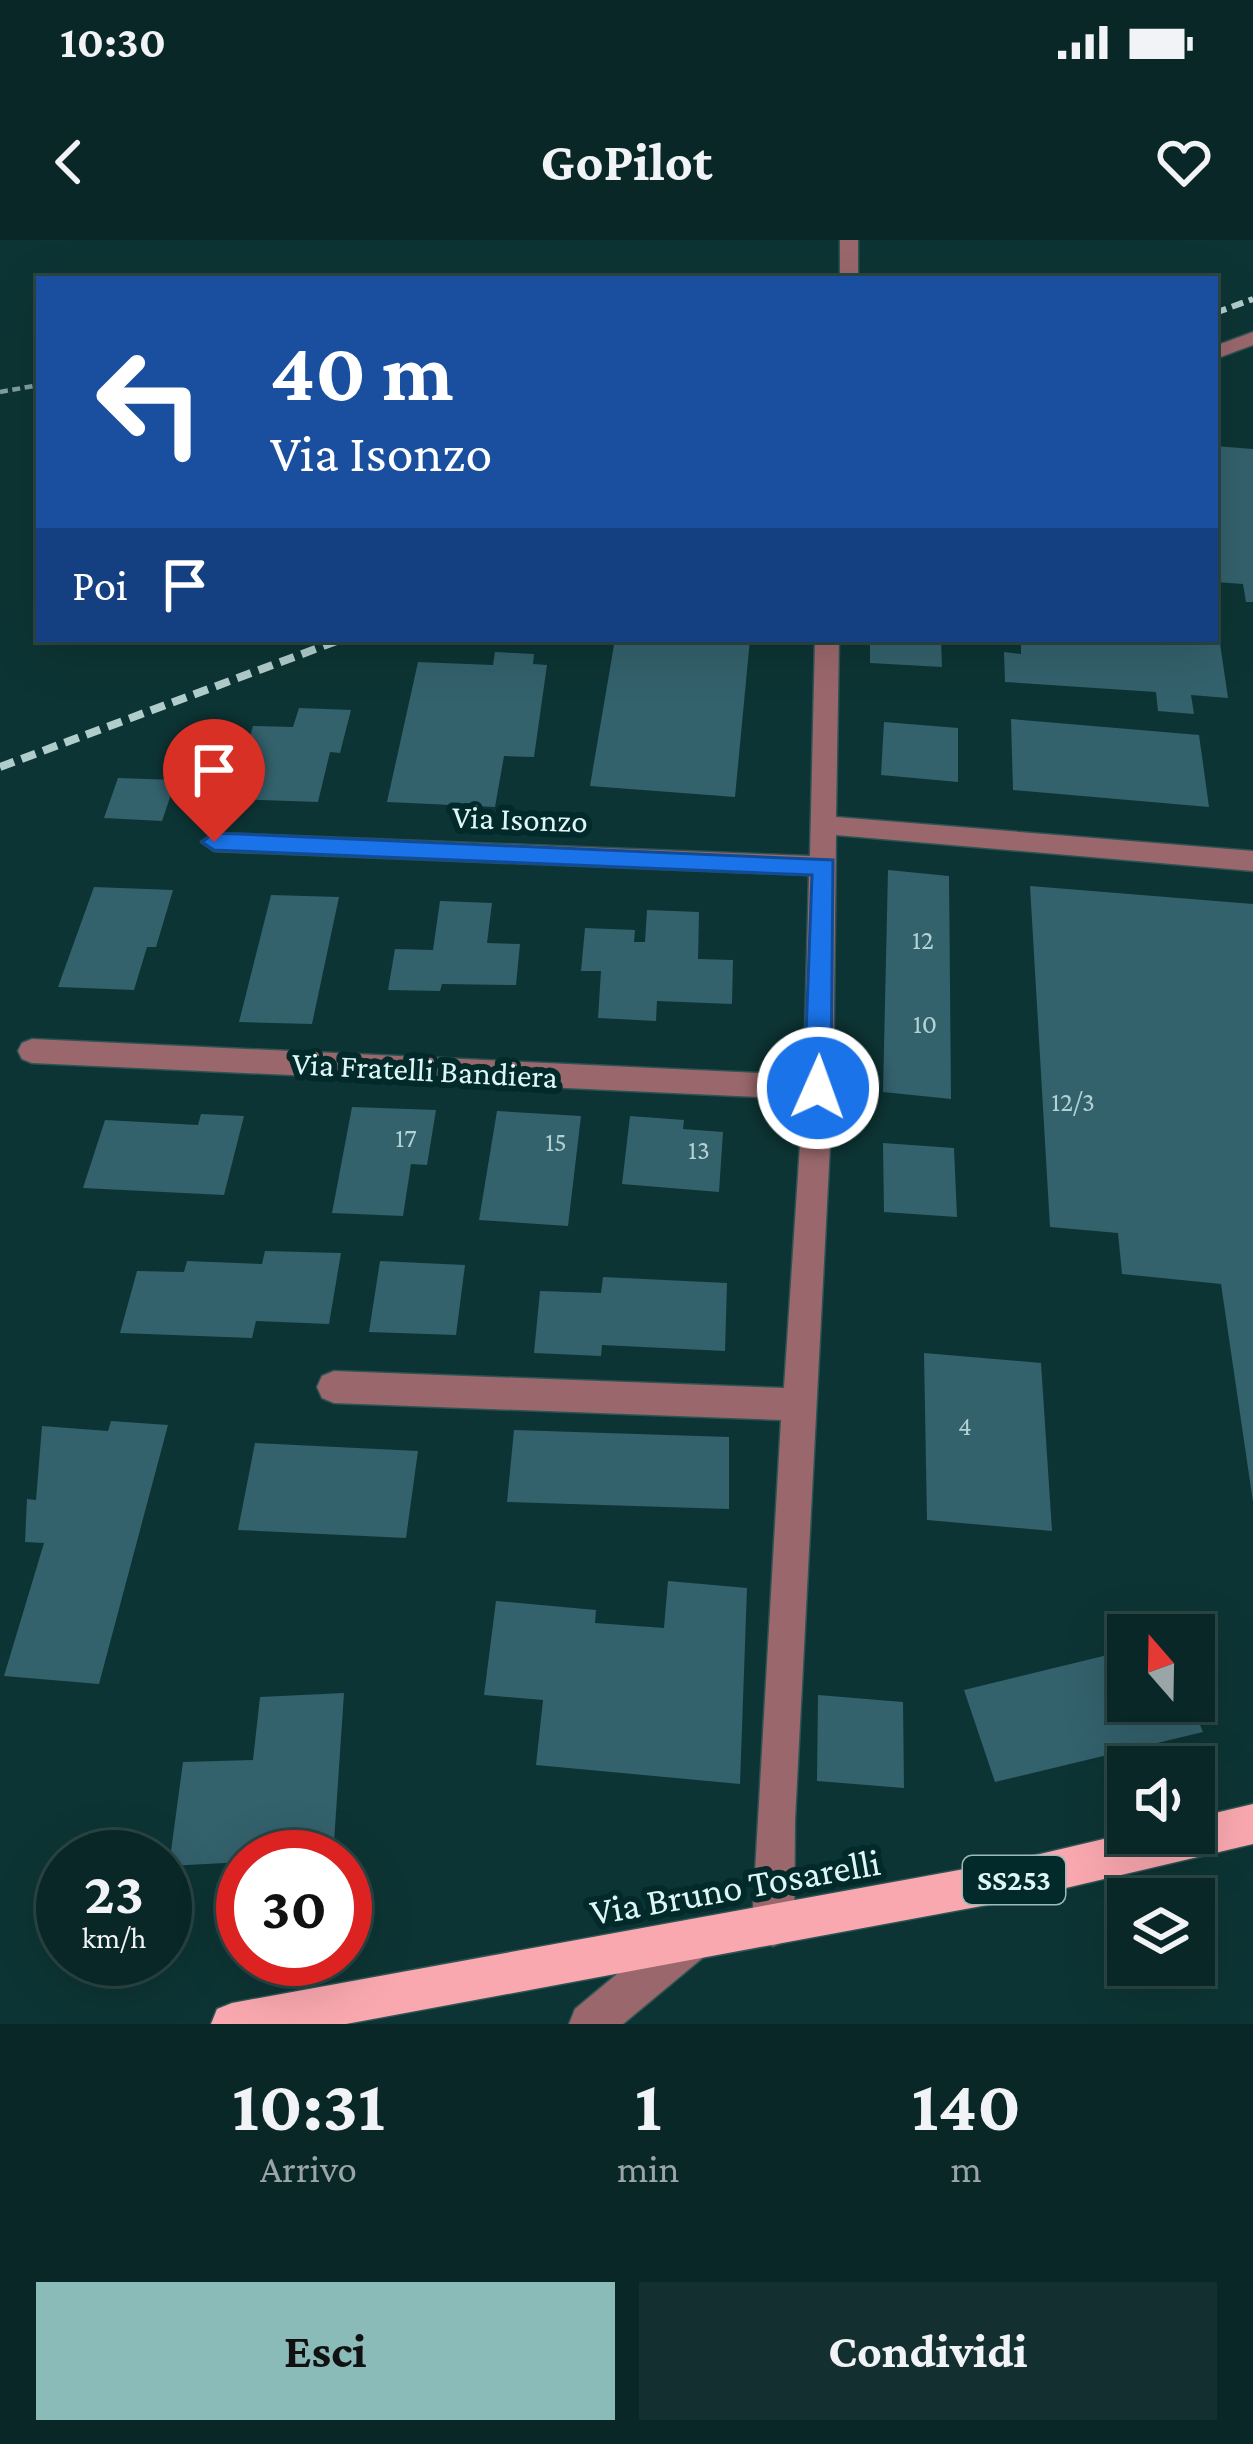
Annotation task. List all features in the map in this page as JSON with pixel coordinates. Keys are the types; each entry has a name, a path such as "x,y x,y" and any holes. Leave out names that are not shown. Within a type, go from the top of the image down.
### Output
{"main road":[{"name":"Via Bruno Tosarelli","path":"232,2024 363,2016 691,1940 1019,1879 1253,1824"}],"street":[{"path":"849,240 849,276"},
{"path":"1218,352 1253,338"},
{"path":"773,1924 818,1088 827,642"},
{"path":"826,825 1253,861"},
{"name":"Via Isonzo","path":"214,842 824,866"},
{"name":"Via Fratelli Bandiera","path":"32,1051 818,1088"},
{"path":"334,1387 798,1405"},
{"path":"590,2024 691,1940"}],"path":[{"path":"0,392 36,386"}],"building":[{"path":"1218,446 1253,449 1253,602 1246,602 1243,584 1218,582"},
{"path":"1218,630 1228,698 1191,695 1194,714 1158,711 1156,692 1005,682 1004,652 1021,654 1021,642 1218,642"},
{"path":"614,642 750,642 735,797 590,786"},
{"path":"870,642 941,642 942,667 870,663"},
{"path":"495,652 534,654 533,664 547,665 534,757 504,756 495,807 387,802 418,662 493,665"},
{"path":"299,708 351,710 340,753 330,752 318,802 231,799 253,726 293,727"},
{"path":"1011,719 1199,735 1209,807 1013,790"},
{"path":"884,722 958,728 958,782 881,775"},
{"path":"118,778 176,780 162,821 104,818"},
{"path":"888,870 949,876 951,1099 883,1092"},
{"path":"1030,886 1253,904 1253,1502 1221,1284 1122,1274 1118,1233 1050,1227"},
{"path":"94,887 173,890 156,947 147,947 134,990 58,987"},
{"path":"271,895 339,897 312,1024 239,1022"},
{"path":"440,901 492,903 487,943 520,944 516,985 442,984 440,991 388,990 395,949 433,950"},
{"path":"647,910 699,912 698,959 733,960 732,1004 657,1001 656,1021 598,1018 601,971 581,971 585,928 635,930 634,942 645,942"},
{"path":"352,1107 436,1110 427,1165 411,1164 403,1216 332,1213"},
{"path":"497,1111 581,1116 568,1226 479,1220"},
{"path":"201,1114 244,1116 224,1195 83,1188 105,1120 198,1125"},
{"path":"630,1116 684,1120 683,1129 723,1132 719,1192 622,1184"},
{"path":"883,1143 954,1148 957,1217 884,1212"},
{"path":"265,1251 341,1253 329,1324 256,1321 252,1338 120,1333 137,1271 184,1272 187,1261 262,1264"},
{"path":"380,1261 465,1265 456,1335 369,1332"},
{"path":"603,1277 727,1283 725,1351 602,1345 601,1356 534,1353 540,1291 601,1293"},
{"path":"924,1353 1041,1363 1052,1531 927,1520"},
{"path":"111,1421 168,1425 99,1684 4,1676 44,1543 25,1542 27,1499 36,1500 42,1426 108,1431"},
{"path":"514,1430 729,1437 729,1509 507,1502"},
{"path":"255,1443 418,1451 406,1538 238,1530"},
{"path":"668,1581 747,1588 740,1784 536,1765 543,1700 484,1695 496,1601 596,1610 595,1623 664,1628"},
{"path":"1107,1655 1107,1722 1199,1722 1203,1732 1145,1746 1107,1746 1107,1755 995,1782 964,1690"},
{"path":"344,1693 335,1830 216,1830 216,1863 192,1865 192,1830 174,1830 183,1762 253,1760 260,1697"},
{"path":"818,1695 903,1702 904,1788 817,1781"}],"railway":[{"path":"1218,312 1253,299"},
{"path":"0,767 334,642"}],"route":[{"path":"214,842 824,866 818,1088"}]}
